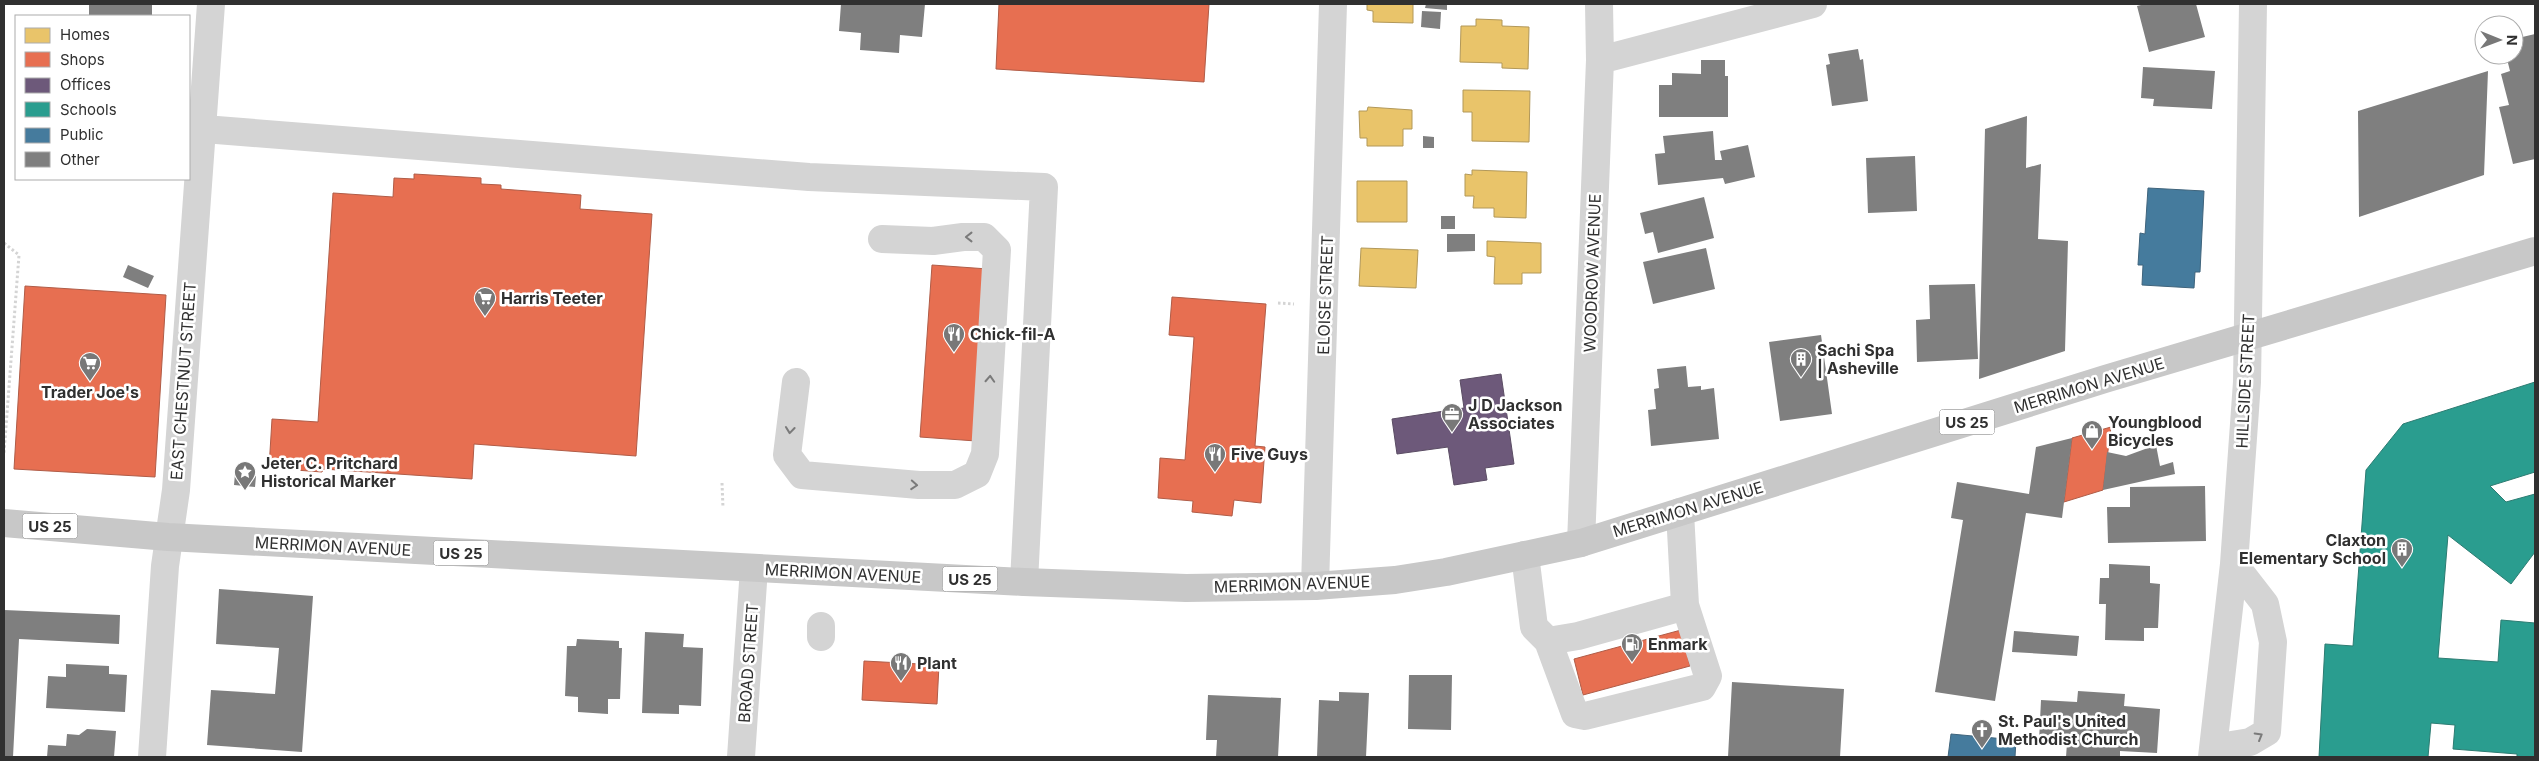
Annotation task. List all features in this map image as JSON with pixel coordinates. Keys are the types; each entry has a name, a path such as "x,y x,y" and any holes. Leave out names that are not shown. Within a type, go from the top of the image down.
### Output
{"main road":[{"name":"MERRIMON AVENUE","path":"4,523 168,537 1024,582 1186,588 1315,586 1395,580 1580,543 2096,382 2535,251"}],"street":[{"name":"EAST CHESTNUT STREET","path":"152,757 168,537 176,490 212,4"},
{"name":"ELOISE STREET","path":"1315,586 1333,4"},
{"name":"WOODROW AVENUE","path":"1580,543 1600,60 1599,4"},
{"path":"1600,60 1813,4"},
{"name":"HILLSIDE STREET","path":"2212,753 2234,564 2248,338 2253,4"},
{"path":"204,130 809,177 1044,187 1024,582"},
{"path":"796,382 787,456 802,475 919,485 955,484 978,474 985,454 997,250 984,237 963,237 932,242 882,238"},
{"path":"1525,554 1534,627 1548,641 1575,714 1585,716 1702,687 1708,676 1685,605 1680,512"},
{"path":"2212,753 2250,742 2267,732 2273,642 2265,604 2234,564"},
{"name":"BROAD STREET","path":"741,757 754,568"},
{"path":"1548,641 1578,636 1685,605"}],"path":[{"path":"4,243 19,254 4,453"},
{"path":"722,483 723,508"}],"building: Homes":[{"path":"1367,4 1413,4 1413,23 1373,22 1373,11 1367,10"},
{"path":"1476,19 1502,20 1502,26 1529,27 1528,69 1502,68 1502,63 1460,62 1461,26 1476,26"},
{"path":"1463,90 1530,91 1529,142 1472,141 1472,112 1463,112"},
{"path":"1368,107 1412,110 1412,129 1403,129 1403,146 1367,146 1367,138 1360,138 1359,111 1367,111"},
{"path":"1472,170 1527,172 1526,218 1494,217 1494,208 1473,208 1474,196 1465,196 1465,174 1472,175"},
{"path":"1357,181 1407,181 1407,222 1357,222"},
{"path":"1487,241 1541,243 1541,273 1522,273 1522,284 1494,284 1495,257 1487,256"},
{"path":"1361,248 1418,250 1416,288 1359,286"}],"building: Shops":[{"path":"999,4 1209,4 1204,82 996,69"},
{"name":"Harris Teeter","path":"414,174 481,178 481,184 501,185 501,189 581,195 580,209 652,214 636,456 474,444 472,479 323,469 322,472 269,468 272,419 318,422 333,193 393,197 394,178 414,179"},
{"name":"Chick-fil-A","path":"932,265 988,269 976,441 920,437"},
{"name":"Trader Joe's","path":"25,286 166,295 155,477 14,469"},
{"path":"1172,297 1266,304 1255,446 1265,447 1261,503 1234,500 1232,516 1192,512 1193,501 1158,498 1160,458 1185,460 1194,337 1169,335"},
{"path":"2111,427 2103,490 2064,502 2072,438"},
{"name":"Enmark","path":"1681,630 1690,666 1583,695 1574,659"},
{"name":"Plant","path":"864,661 939,665 937,704 862,700"}],"building: Offices":[{"name":"J D Jackson Associates","path":"1501,374 1514,464 1485,468 1487,480 1454,485 1448,447 1397,454 1392,419 1464,408 1460,380"}],"building: Schools":[{"name":"Claxton Elementary School","path":"2535,382 2535,472 2490,486 2506,502 2535,494 2535,552 2511,584 2448,535 2438,658 2498,662 2501,620 2535,623 2535,757 2517,757 2517,754 2453,749 2455,725 2431,723 2428,757 2319,757 2325,644 2353,646 2366,470 2403,424"}],"building: Public":[{"path":"2148,188 2204,191 2200,272 2195,272 2194,288 2142,285 2143,265 2138,265 2140,233 2145,234"},
{"name":"St. Paul's United Methodist Church","path":"1951,734 2016,740 2015,757 1948,757"}],"building: Other":[{"path":"89,4 152,4 152,15 89,15"},
{"path":"841,4 925,4 922,37 900,35 899,53 860,50 861,33 839,31"},
{"path":"1426,4 1447,4 1447,10 1425,8"},
{"path":"2145,4 2196,4 2205,37 2149,52 2137,6"},
{"path":"1422,11 1441,12 1440,29 1421,27"},
{"path":"2535,34 2535,159 2513,164 2499,107 2509,105 2501,74 2510,71 2508,65 2524,65 2524,37"},
{"path":"1858,49 1860,60 1863,59 1868,101 1832,106 1826,65 1830,64 1828,54"},
{"path":"1701,60 1725,60 1725,76 1728,76 1728,117 1659,117 1659,85 1672,85 1672,73 1701,74"},
{"path":"2143,67 2215,71 2212,109 2153,106 2154,99 2141,98"},
{"path":"2488,71 2484,175 2359,217 2358,111"},
{"path":"2027,116 2026,168 2041,164 2038,239 2068,241 2065,351 1979,379 1985,129"},
{"path":"1713,131 1715,160 1722,160 1720,151 1748,145 1755,177 1725,184 1723,178 1658,185 1655,154 1665,153 1663,136"},
{"path":"1423,136 1434,137 1434,148 1423,148"},
{"path":"1915,156 1917,211 1868,213 1866,158"},
{"path":"1704,197 1714,238 1658,253 1653,232 1645,234 1640,213"},
{"path":"1441,216 1455,216 1455,229 1441,229"},
{"path":"1447,234 1475,234 1475,251 1447,252"},
{"path":"1706,248 1715,289 1653,304 1643,262"},
{"path":"128,265 154,276 148,288 123,277"},
{"path":"1975,284 1978,359 1917,362 1916,320 1930,319 1929,285"},
{"name":"Sachi Spa | Asheville","path":"1821,335 1832,414 1780,421 1769,342"},
{"path":"1686,366 1688,387 1701,386 1701,390 1714,388 1719,439 1651,446 1648,410 1656,409 1654,389 1659,388 1657,369"},
{"path":"2072,438 2062,518 2026,513 1995,701 1935,692 1963,520 1951,518 1957,482 2029,494 2036,447"},
{"path":"2156,445 2160,466 2173,462 2175,474 2103,490 2107,452 2126,456"},
{"path":"235,474 256,476 255,487 234,485"},
{"path":"2205,486 2206,541 2108,543 2107,507 2130,507 2130,487"},
{"path":"2109,564 2150,566 2150,583 2160,584 2158,628 2144,628 2144,641 2105,640 2106,604 2099,604 2100,578 2109,578"},
{"path":"219,589 313,596 302,752 207,745 211,690 275,694 279,648 216,644"},
{"path":"4,610 120,615 119,644 19,639 13,757 4,757"},
{"path":"2014,631 2079,636 2077,656 2012,652"},
{"path":"645,632 684,634 683,647 703,648 701,706 679,705 679,714 642,713"},
{"path":"577,639 619,641 619,648 622,648 620,699 608,699 608,714 578,712 578,697 565,696 567,646 576,646"},
{"path":"66,664 109,666 109,674 127,675 125,712 46,708 48,676 66,677"},
{"path":"1409,675 1452,675 1451,730 1408,729"},
{"path":"1732,682 1844,689 1840,757 1728,757"},
{"path":"2078,691 2125,694 2124,706 2160,709 2157,753 2120,751 2120,757 2066,757 2067,743 2039,741 2041,700 2077,702"},
{"path":"1339,692 1369,693 1366,757 1317,757 1319,700 1339,701"},
{"path":"1208,695 1281,698 1278,757 1216,757 1217,740 1206,740"},
{"path":"87,729 116,731 114,757 47,757 48,745 66,746 67,734 79,735"}],"place":[{"name":"Harris Teeter","path":"485,317"},
{"name":"Chick-fil-A","path":"954,353"},
{"name":"Sachi Spa | Asheville","path":"1801,378"},
{"name":"Trader Joe's","path":"90,382"},
{"name":"J D Jackson Associates","path":"1452,433"},
{"name":"Youngblood Bicycles","path":"2092,450"},
{"name":"Five Guys","path":"1215,473"},
{"name":"Jeter C. Pritchard Historical Marker","path":"245,491"},
{"name":"Claxton Elementary School","path":"2402,568"},
{"name":"Enmark","path":"1632,663"},
{"name":"Plant","path":"901,682"},
{"name":"St. Paul's United Methodist Church","path":"1982,749"}]}
